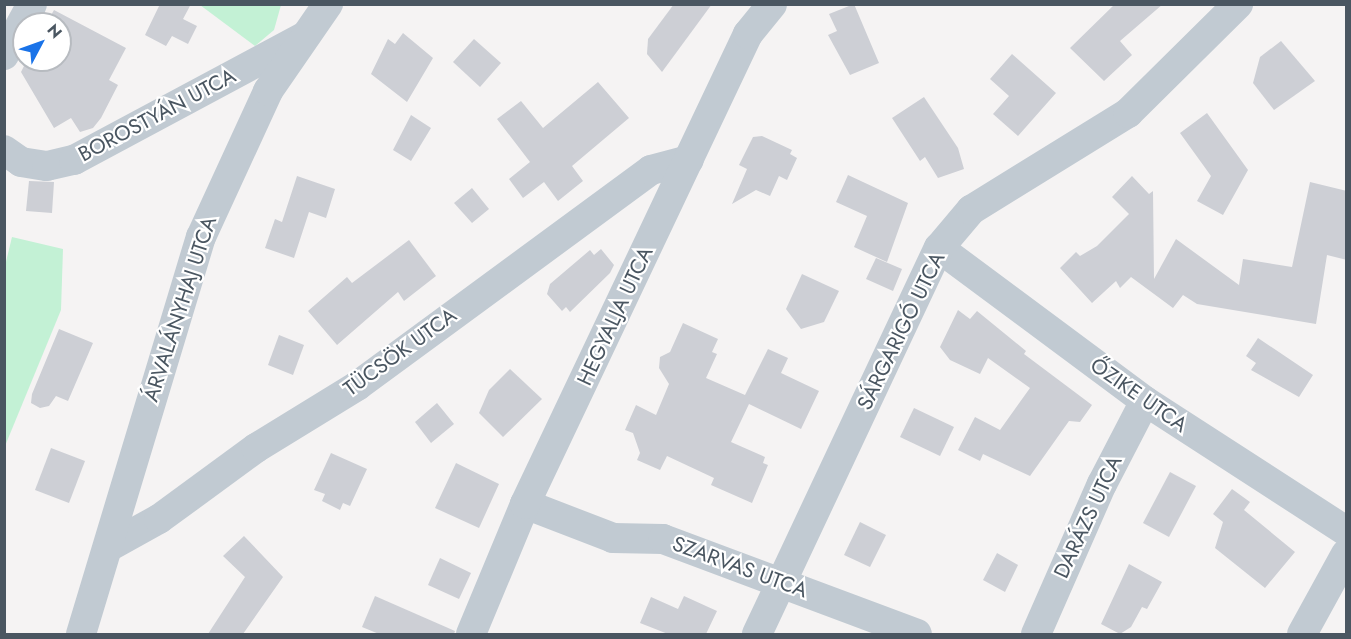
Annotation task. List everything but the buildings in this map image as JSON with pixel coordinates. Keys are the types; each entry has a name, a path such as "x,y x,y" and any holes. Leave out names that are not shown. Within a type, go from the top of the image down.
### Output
{"street":[{"path":"4,55 32,4"},
{"name":"ÁRVALÁNYHAJ UTCA","path":"81,634 110,546 125,478 201,237 240,144 305,36 328,4"},
{"name":"HEGYALJA UTCA","path":"471,634 525,504 748,34 772,4"},
{"name":"SÁRGARIGÓ UTCA","path":"757,634 939,248 971,210 1128,113 1239,4"},
{"name":"BOROSTYÁN UTCA","path":"4,150 21,162 47,166 74,160 305,36"},
{"name":"TÜCSÖK UTCA","path":"110,546 159,519 256,448 357,386 642,176 689,160"},
{"name":"ŐZIKE UTCA","path":"939,248 1145,401 1347,531"},
{"name":"DARÁZS UTCA","path":"1036,634 1102,484 1145,401"},
{"name":"SZARVAS UTCA","path":"525,504 613,538 663,539 917,634"},
{"path":"1302,634 1347,554"}],"green space":[{"path":"200,5 281,5 274,30 255,46"},
{"path":"12,237 63,249 61,310 5,446 4,270"}]}
